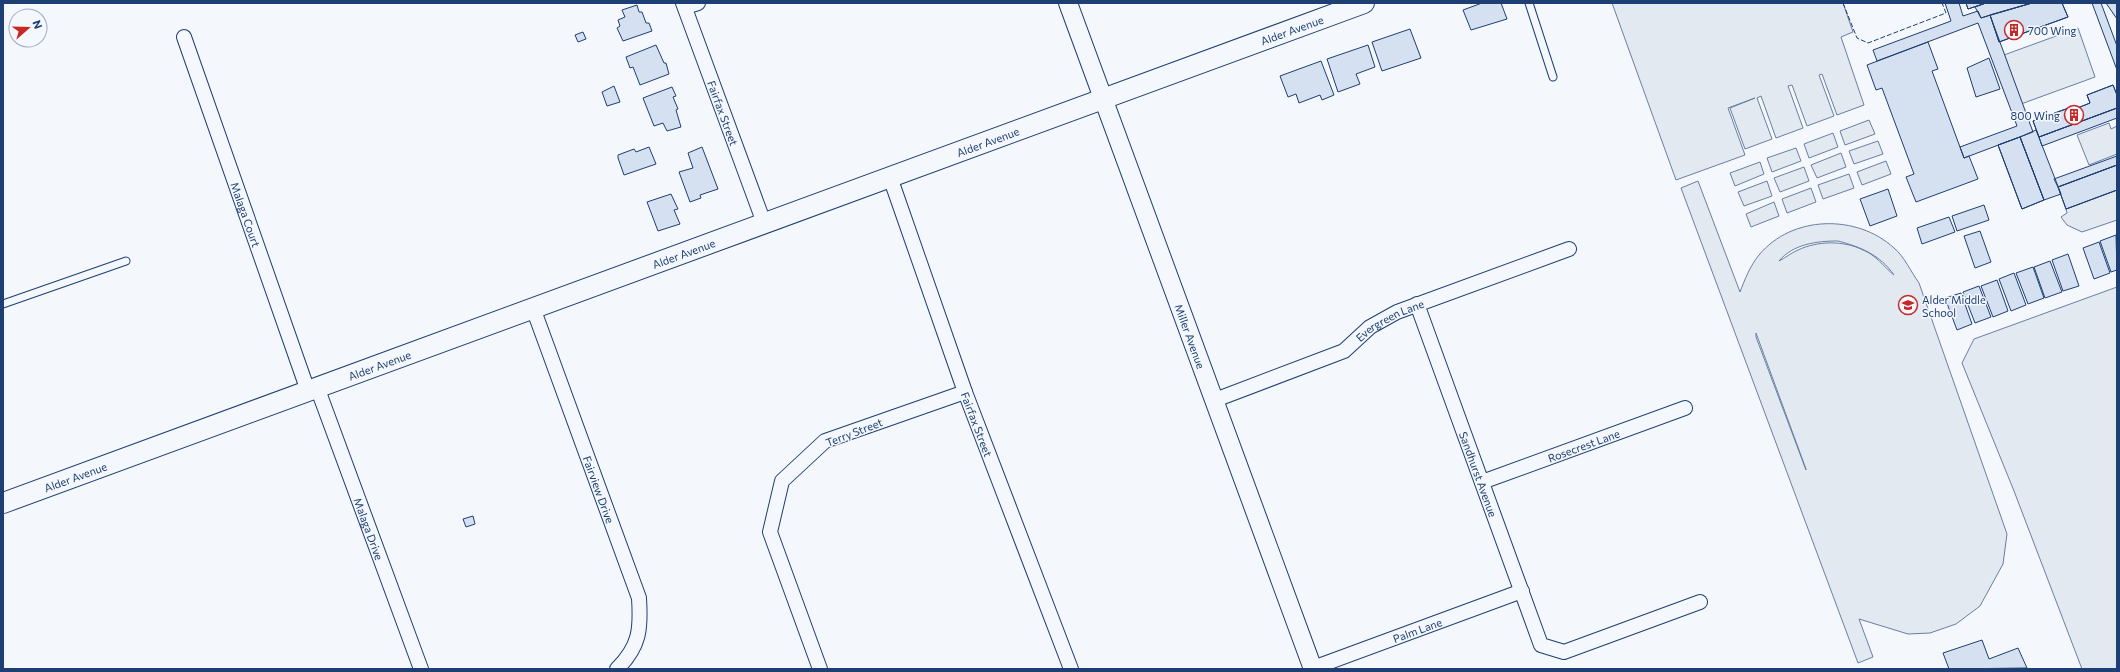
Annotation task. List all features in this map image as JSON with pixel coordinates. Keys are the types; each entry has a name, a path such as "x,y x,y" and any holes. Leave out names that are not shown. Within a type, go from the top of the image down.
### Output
{"main road":[{"name":"Alder Avenue","path":"3,503 1364,3"}],"street":[{"path":"684,5 698,3"},
{"name":"Miller Avenue","path":"1068,3 1313,669"},
{"name":"Fairfax Street","path":"684,5 764,223"},
{"name":"Malaga Court","path":"184,37 313,389"},
{"name":"Fairfax Street","path":"890,177 965,392 1071,669"},
{"name":"Evergreen Lane","path":"1215,400 1344,351 1370,326 1417,304 1569,249"},
{"name":"Sandhurst Avenue","path":"1417,304 1541,644 1564,652 1700,602"},
{"name":"Fairview Drive","path":"533,308 639,598 641,622 636,646 627,659 617,669"},
{"name":"Malaga Drive","path":"313,389 421,669"},
{"name":"Terry Street","path":"820,669 770,532 782,481 825,441 965,392"},
{"name":"Rosecrest Lane","path":"1482,482 1685,408"},
{"name":"Palm Lane","path":"1313,669 1522,591"}],"lane":[{"path":"1529,3 1553,78"},
{"path":"3,304 126,261"}],"shaded area":[{"path":"1612,3 1843,3 1853,32 1841,37 1864,105 1837,115 1822,74 1819,75 1834,116 1807,126 1792,85 1788,86 1803,128 1776,138 1761,96 1757,98 1772,139 1745,149 1730,108 1755,98 1728,108 1745,155 1676,180"},
{"path":"2078,28 2095,77 2021,104 2004,55"},
{"path":"1869,120 1875,134 1845,145 1840,131"},
{"path":"2109,123 2111,129 2117,126 2117,154 2089,165 2077,135"},
{"path":"1833,133 1838,147 1809,158 1804,144"},
{"path":"1878,141 1883,154 1854,164 1849,151"},
{"path":"1796,148 1801,161 1772,172 1767,158"},
{"path":"1841,153 1846,167 1817,178 1811,165"},
{"path":"1886,161 1891,174 1862,185 1857,172"},
{"path":"1760,162 1764,174 1735,186 1730,173"},
{"path":"1804,167 1809,181 1780,192 1774,178"},
{"path":"1849,174 1854,188 1823,199 1818,185"},
{"path":"1698,181 1740,292 1746,277 1759,255 1773,242 1789,232 1806,226 1825,224 1844,225 1862,229 1879,237 1898,251 1919,283 2007,534 2003,564 1980,606 1956,624 1930,633 1908,634 1859,619 1873,657 1858,663 1681,188","holes":["1838,241 1866,251 1839,243 1822,243 1795,251 1779,261 1785,255 1798,247 1814,243","1870,254 1883,262 1894,275","1756,333 1806,469 1756,337"]},
{"path":"1767,181 1772,196 1744,206 1738,192"},
{"path":"1811,188 1816,202 1787,213 1782,199"},
{"path":"2117,190 2117,220 2082,232 2067,225 2061,217 2067,213 2066,209"},
{"path":"1774,202 1779,216 1751,227 1746,214"},
{"path":"2117,287 2117,669 2082,669 2014,491 1962,363 1974,339"}],"building":[{"path":"1482,3 1501,3 1507,19 1471,30 1463,10"},
{"path":"1945,3 1959,3 1963,16 1978,11 1981,18 1990,15 2033,132 1964,158 1960,147 2017,126 1978,23 1877,61 1873,50 1951,21"},
{"path":"1966,3 1986,3 1968,9"},
{"path":"1966,3 1986,3 1968,9"},
{"path":"1986,3 2032,3 1981,18 1975,7"},
{"name":"700 Wing","path":"2032,3 2062,3 2068,17 1999,42 1990,15"},
{"name":"700 Wing","path":"2032,3 2062,3 2068,17 1999,42 1990,15"},
{"path":"2092,3 2101,3 2117,46 2117,70"},
{"path":"2106,3 2117,3 2117,19"},
{"path":"637,5 639,12 642,12 646,23 649,23 652,31 623,41 617,28 620,26 618,20 625,17 622,10"},
{"path":"1410,29 1421,58 1382,71 1372,42"},
{"path":"583,32 586,39 578,42 575,35"},
{"path":"1928,42 1938,69 1932,71 1964,158 1969,156 1978,179 1916,202 1906,177 1914,174 1882,88 1876,90 1867,65"},
{"path":"656,45 664,63 666,63 669,74 640,85 633,67 630,68 626,57"},
{"path":"1368,45 1375,67 1356,74 1360,84 1338,92 1327,59"},
{"path":"1989,58 2000,89 1976,97 1967,68"},
{"path":"1321,61 1334,95 1322,100 1320,95 1299,103 1296,94 1288,97 1280,76"},
{"name":"800 Wing","path":"2113,85 2117,95 2117,108 2039,137 2033,121 2074,106 2075,109 2090,103 2087,95"},
{"name":"800 Wing","path":"2113,85 2117,95 2117,108 2039,137 2033,121 2074,106 2075,109 2090,103 2087,95"},
{"path":"614,86 620,102 607,106 602,92"},
{"path":"672,87 676,96 673,97 678,109 676,110 681,127 667,131 663,123 654,126 643,98"},
{"path":"2117,108 2117,118 2042,146 2039,137"},
{"path":"2036,130 2061,194 2044,200 2020,137"},
{"name":"800 Wing","path":"2020,137 2044,200 2022,209 1998,145"},
{"name":"800 Wing","path":"2020,137 2044,200 2022,209 1998,145"},
{"path":"649,147 656,164 624,175 618,155 634,149 636,152"},
{"path":"702,147 718,189 700,195 701,198 690,202 679,172 693,168 688,153"},
{"path":"2117,156 2117,165 2058,187 2054,179"},
{"path":"2117,165 2117,190 2066,209 2058,187"},
{"path":"2117,165 2117,190 2066,209 2058,187"},
{"path":"1888,189 1897,216 1870,226 1860,199"},
{"path":"671,194 678,209 674,210 680,224 658,231 647,202"},
{"path":"1984,205 1989,220 1957,231 1952,216"},
{"path":"1949,217 1955,232 1922,244 1917,228"},
{"path":"1980,231 1991,262 1975,268 1964,236"},
{"path":"2116,235 2117,270 2111,272 2100,241"},
{"path":"2099,242 2110,273 2094,279 2083,248"},
{"path":"2068,254 2079,286 2063,291 2052,260"},
{"path":"2050,261 2062,292 2045,298 2034,267"},
{"path":"2033,267 2044,298 2028,304 2016,273"},
{"path":"2014,273 2026,305 2011,311 1999,279"},
{"path":"1997,280 2008,311 1993,317 1981,286"},
{"path":"1979,286 1991,317 1975,323 1963,292"},
{"path":"1961,293 1972,324 1957,330 1945,298"},
{"path":"473,516 475,524 466,527 463,519"},
{"path":"1982,640 1989,659 2018,648 2027,668 1949,669 1943,653"}],"fence":[{"path":"1843,3 1857,38 1868,43 1946,13 1942,3"}],"place":[{"name":"700 Wing","path":"2014,30"},
{"name":"800 Wing","path":"2074,115"},
{"name":"Alder Middle School","path":"1908,305"}]}
